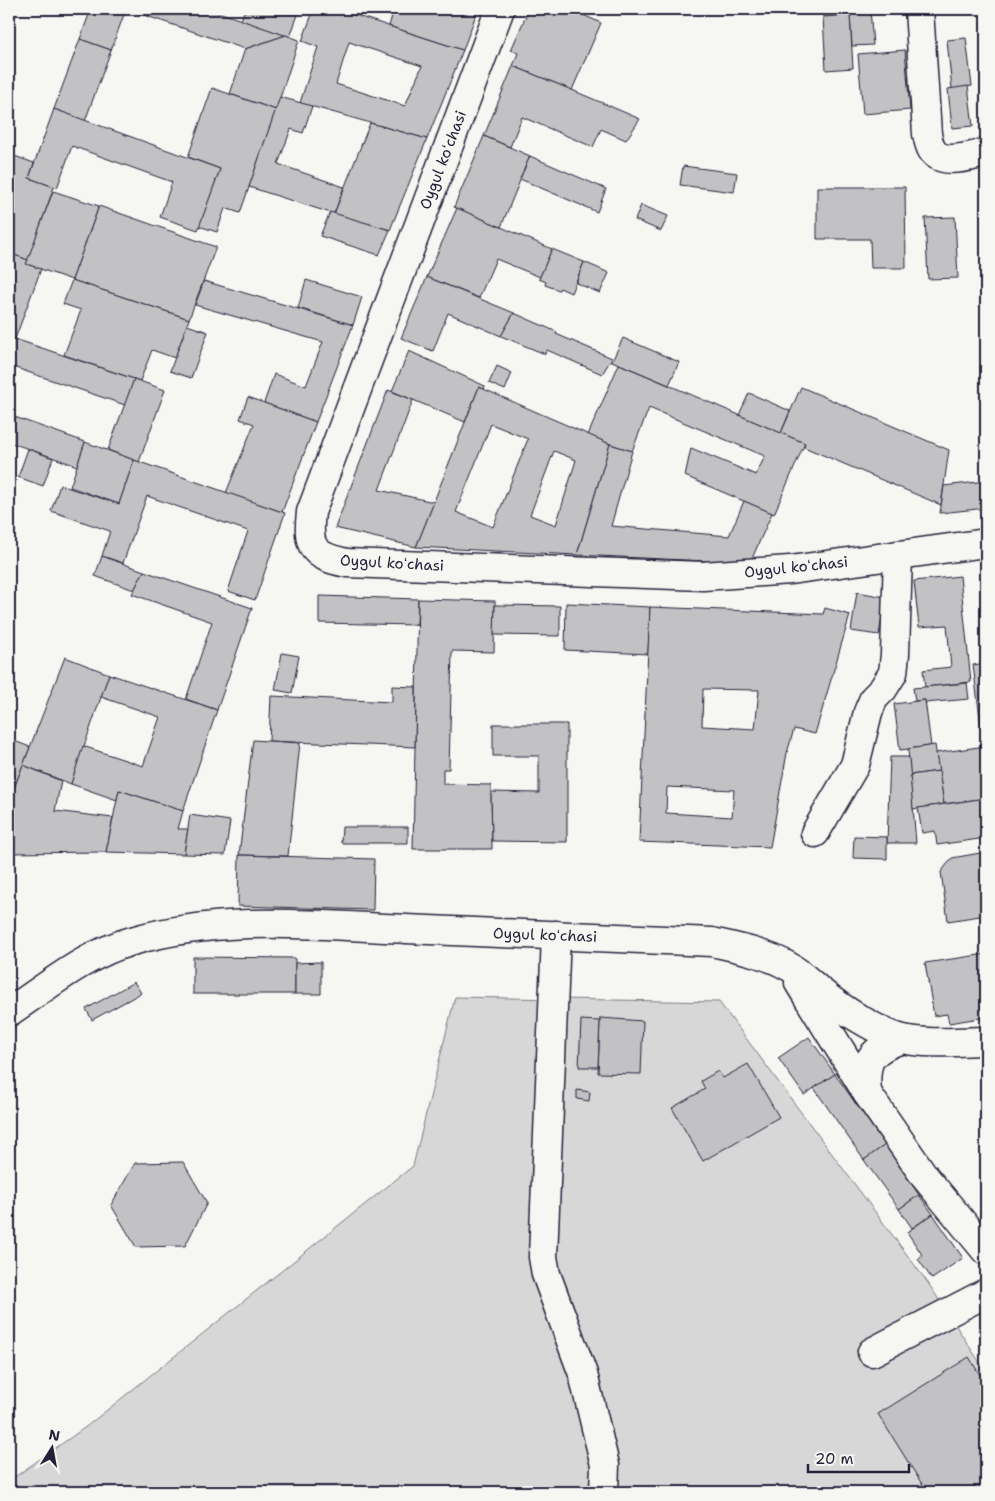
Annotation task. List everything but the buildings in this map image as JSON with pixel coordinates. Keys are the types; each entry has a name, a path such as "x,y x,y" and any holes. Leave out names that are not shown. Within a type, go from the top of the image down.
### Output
{"street":[{"name":"Oygul koʻchasi","path":"500,9 311,512 309,529 311,542 317,552 328,559 347,563 703,576 790,570 986,542"},
{"path":"919,9 927,134 932,151 939,156 948,158 986,153"},
{"path":"815,833 854,765 868,712 874,698 883,689 892,673 895,654 898,555"},
{"name":"Oygul koʻchasi","path":"9,1012 86,959 130,941 176,930 222,925 301,924 712,942 770,957 789,966 828,998 868,1024 902,1039 931,1042 986,1041"},
{"path":"556,935 543,1257 546,1274 583,1374 604,1465 604,1492"},
{"path":"789,966 867,1093 925,1178 986,1251"},
{"path":"867,1093 867,1067 870,1059 885,1045 902,1039"},
{"path":"872,1352 986,1292"}],"shaded area":[{"path":"455,997 719,1002 928,1283 986,1372 986,1492 9,1492 9,1481 87,1426 413,1166"}]}
